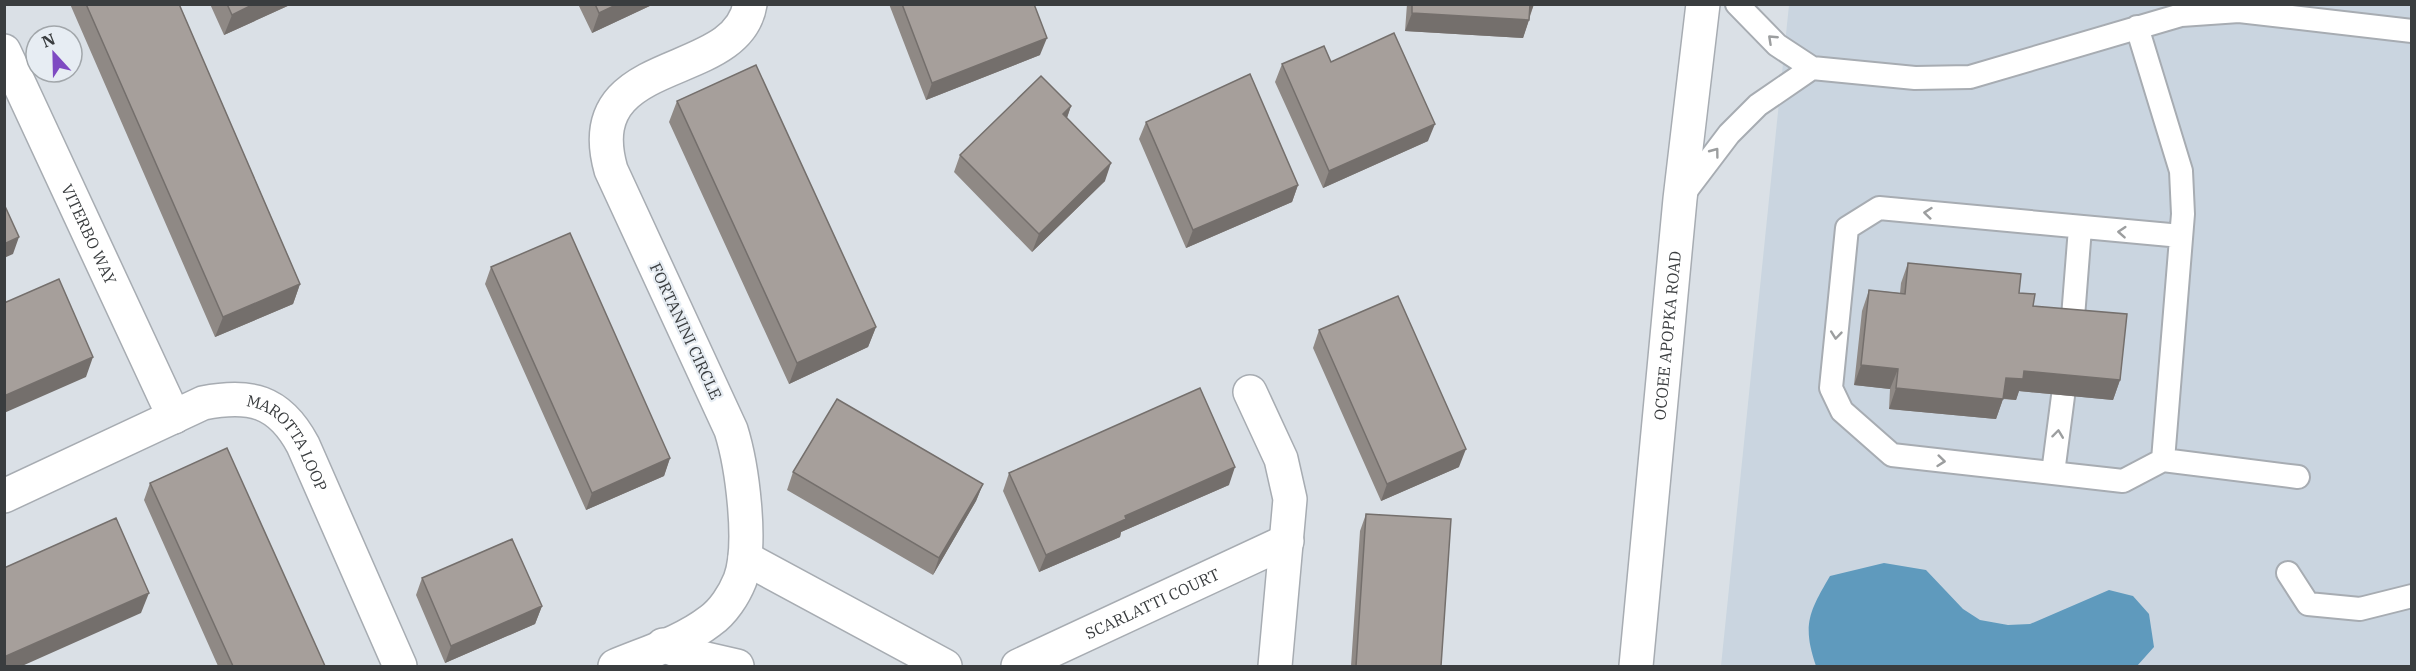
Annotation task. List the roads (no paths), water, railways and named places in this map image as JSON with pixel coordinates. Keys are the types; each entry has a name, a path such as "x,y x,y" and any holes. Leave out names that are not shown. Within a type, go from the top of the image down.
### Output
{"street":[{"name":"FORTANINI CIRCLE","path":"615,666 696,631 713,619 727,603 740,580 745,558 740,466 731,430 611,170 606,154 609,122 617,105 631,90 648,79 725,43 741,26 750,4"},
{"name":"OCOEE APOPKA ROAD","path":"1636,666 1680,199 1703,4"},
{"name":"VITERBO WAY","path":"4,51 174,417"},
{"path":"1250,392 1281,459 1290,499 1287,541 1269,666"},
{"name":"MAROTTA LOOP","path":"4,496 203,404 227,399 252,401 273,409 292,425 400,666"},
{"name":"SCARLATTI COURT","path":"1018,666 1287,541"},
{"path":"745,558 945,666"},
{"path":"663,645 689,655 737,666"}],"lane":[{"path":"1737,4 1777,45 1812,68 1915,78 1970,76 2181,15 2239,8 2412,31"},
{"path":"2137,27 2181,171 2181,236 2163,460"},
{"path":"1680,199 1729,134 1758,105 1812,68"},
{"path":"2181,236 1879,208 1847,228 1831,388 1842,411 1892,455 2123,481 2163,460 2298,477"},
{"path":"2072,330 2080,228"},
{"path":"2053,473 2063,396"},
{"path":"2288,573 2308,604 2360,609 2412,596"}],"water":[{"path":"1884,563 1926,570 1963,609 1980,620 2008,625 2030,624 2109,590 2133,596 2149,614 2154,647 2137,666 1816,666 1809,640 1810,619 1817,599 1830,576"}]}
